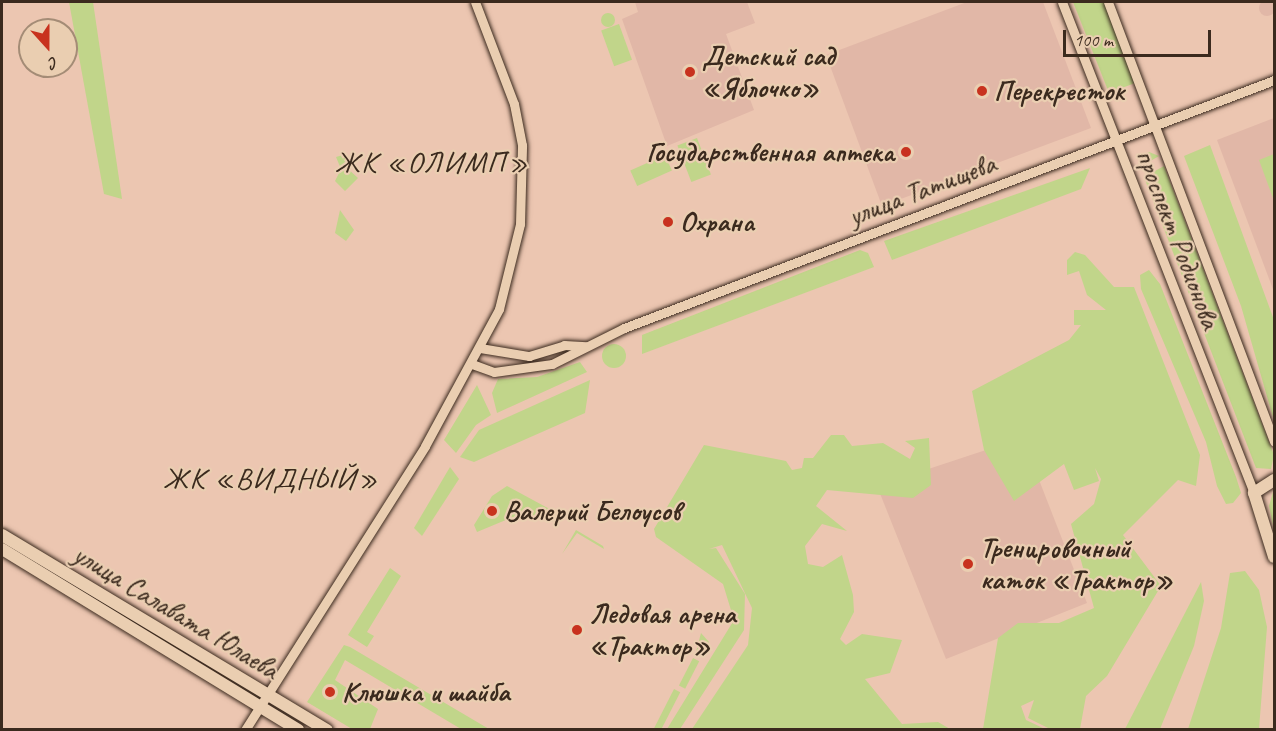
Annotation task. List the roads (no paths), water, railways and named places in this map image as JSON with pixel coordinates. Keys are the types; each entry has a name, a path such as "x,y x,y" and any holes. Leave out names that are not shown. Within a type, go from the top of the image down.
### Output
{"main road":[{"path":"1275,480 1254,493 1275,557"},
{"name":"улица Салавата Юлаева","path":"2,536 327,729"},
{"name":"улица Салавата Юлаева","path":"2,549 298,729"}],"street":[{"path":"245,729 270,695 472,364 499,309 513,255 522,165 514,104 475,2"},
{"name":"проспект Родионова","path":"1062,2 1254,493"},
{"name":"проспект Родионова","path":"1108,2 1275,442"},
{"name":"улица Татищева","path":"472,364 494,372 532,370 586,346 1275,80"},
{"name":"улица Татищева","path":"480,348 529,356 564,345 586,346"}],"place":[{"name":"Детский сад «Яблочко»","path":"690,72"},
{"name":"Перекресток","path":"982,91"},
{"name":"Государственная аптека","path":"906,152"},
{"name":"Охрана","path":"668,222"},
{"name":"Валерий Белоусов","path":"492,511"},
{"name":"Тренировочный каток «Трактор»","path":"968,564"},
{"name":"Ледовая арена «Трактор»","path":"577,630"},
{"name":"Клюшка и шайба","path":"330,692"}],"district":[{"name":"ЖК «ОЛИМП»","path":"432,162"},
{"name":"ЖК «ВИДНЫЙ»","path":"271,478"}]}
